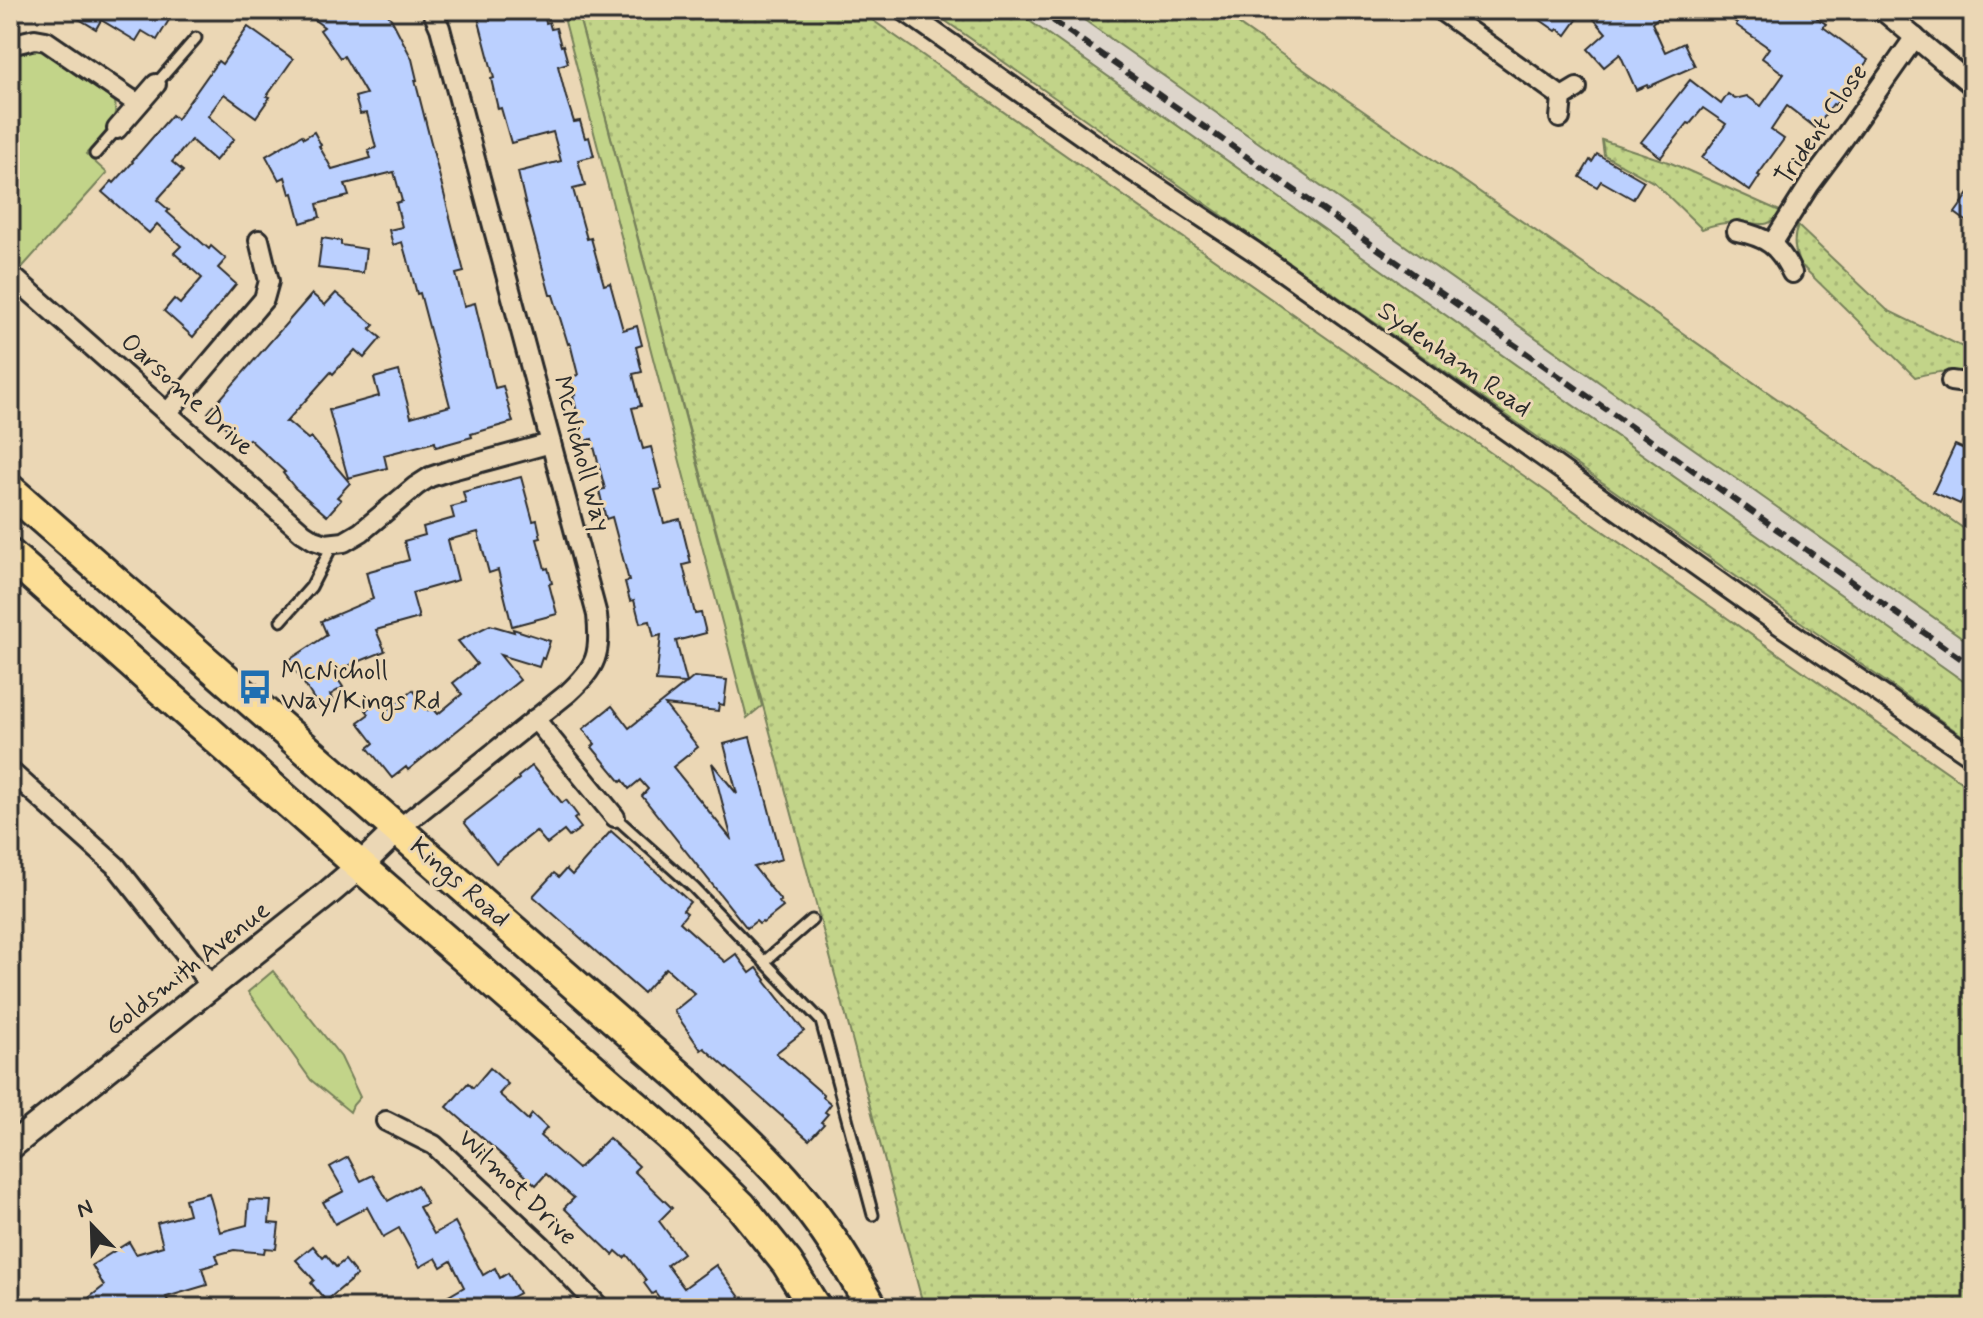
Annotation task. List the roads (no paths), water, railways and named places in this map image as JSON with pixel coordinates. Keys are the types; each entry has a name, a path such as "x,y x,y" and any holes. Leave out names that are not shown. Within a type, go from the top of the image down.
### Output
{"main road":[{"name":"Kings Road","path":"10,490 674,1071 802,1199 825,1230 872,1308"},
{"name":"Kings Road","path":"10,555 724,1187 787,1263 815,1308"}],"street":[{"name":"McNicholl Way","path":"397,830 586,676 599,649 597,615 440,28 432,10"},
{"name":"Sydenham Road","path":"903,10 1131,170 1281,270 1774,621 1973,757"},
{"path":"1440,10 1570,92 1560,118"},
{"path":"1882,10 1973,86"},
{"name":"Trident Close","path":"1772,244 1817,174 1915,37"},
{"path":"10,45 35,39 46,41 138,104"},
{"path":"117,129 156,84"},
{"path":"1737,231 1755,235 1772,244 1792,273"},
{"path":"168,412 264,299 269,281 259,240"},
{"name":"Oarsome Drive","path":"10,274 303,533 314,540 333,544"},
{"path":"1951,381 1973,384"},
{"path":"333,544 344,542 361,532 430,477 551,443"},
{"path":"535,719 615,817"},
{"path":"10,771 116,866 212,987"},
{"name":"Goldsmith Avenue","path":"10,1147 360,866 397,830"},
{"name":"Wilmot Drive","path":"386,1121 434,1145 541,1245 600,1308"}],"lane":[{"path":"156,84 196,38"},
{"path":"95,154 117,129"},
{"path":"281,621 311,587 333,544"},
{"path":"615,817 694,888 821,1021 873,1215"},
{"path":"764,962 812,920"}],"railway":[{"path":"1038,10 1973,667"}],"place":[{"name":"McNicholl Way/Kings Rd","path":"255,687"}]}
